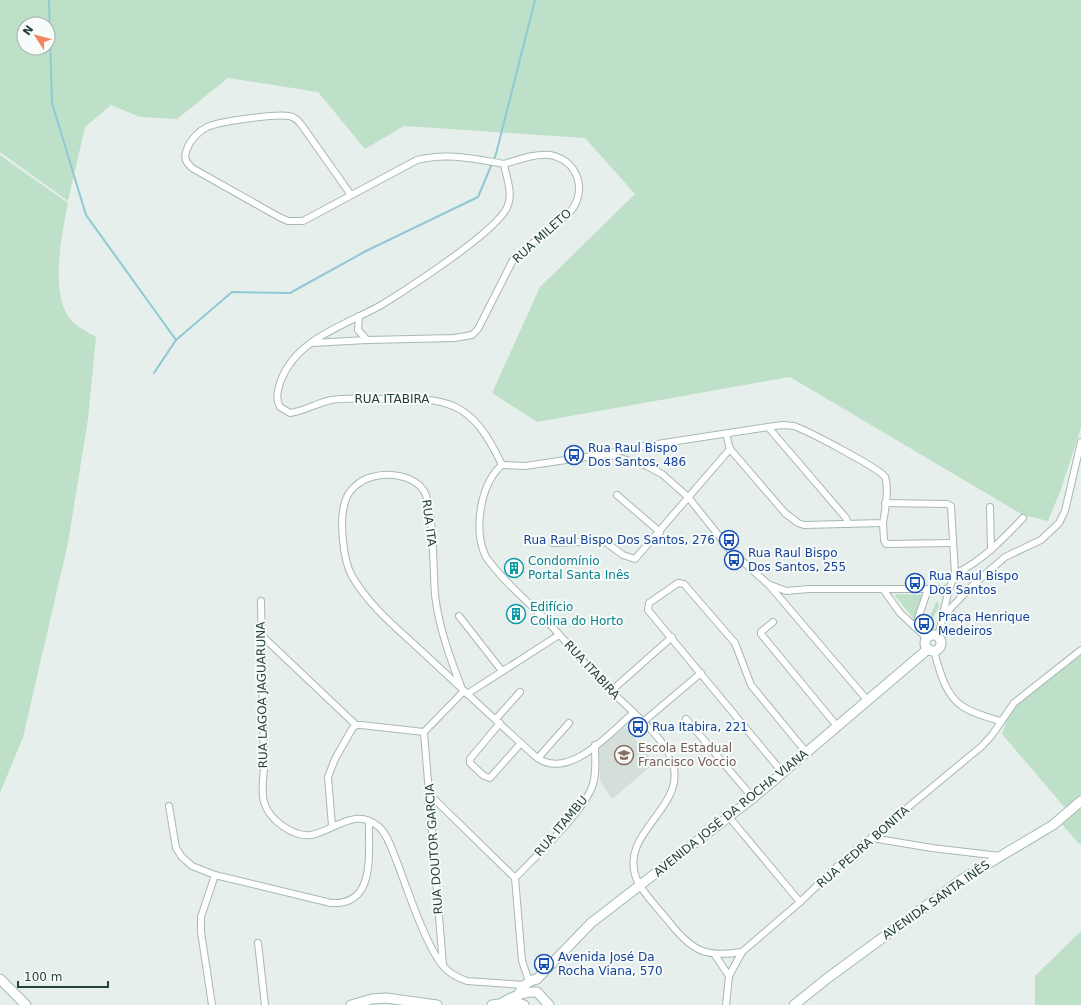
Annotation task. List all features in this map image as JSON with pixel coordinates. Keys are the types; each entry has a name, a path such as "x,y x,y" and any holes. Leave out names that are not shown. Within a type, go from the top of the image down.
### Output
{"street":[{"path":"310,344 331,330 407,289 473,241 498,220 505,212 510,198 504,164 461,156 442,155 427,157 417,160 303,221 288,221 192,168 185,160 185,154 193,139 206,128 267,117 289,116 298,121 303,127 351,195"},
{"name":"RUA MILETO","path":"310,344 367,340 454,338 472,335 483,322 513,260 575,206 578,198 580,184 574,170 563,160 549,155 504,164"},
{"path":"359,316 358,330 367,340"},
{"name":"RUA ITABIRA","path":"310,344 288,367 278,388 277,397 280,406 290,413 333,400 415,398 446,402 458,408 479,426 488,438 502,465 496,471 491,480 481,509 479,534 482,548 488,560 611,691 643,722 669,753 675,775 668,800 636,844 634,869 640,886"},
{"path":"502,465 525,466 607,454 638,447 789,425 800,428 881,473 886,483 886,503 883,523 884,540 886,544 953,543"},
{"path":"768,427 846,518 848,524"},
{"path":"726,434 730,448 785,513 798,523 804,525 883,523"},
{"path":"943,616 1000,561 1041,540 1059,523 1065,511 1081,442"},
{"path":"553,543 604,542 623,555 635,559 660,532 688,496 730,448"},
{"path":"607,454 632,460 647,466 662,474 688,496 731,551 768,584 868,701"},
{"name":"RUA ITA","path":"464,691 443,639 435,594 428,508 423,491 412,481 399,476 380,475 368,478 353,488 344,504 345,552 351,573 362,590 384,617 464,691 498,721 521,743 546,763 566,764 579,758 633,713"},
{"path":"617,495 660,532"},
{"path":"886,503 947,504 952,509 955,574 949,589 938,637 940,645 931,650"},
{"path":"990,507 992,550"},
{"path":"955,574 970,567 992,550 1023,518"},
{"path":"782,772 701,672 648,610 649,603 678,583 685,586 731,637 741,655 746,674 752,685 806,752"},
{"path":"768,584 786,591 949,589"},
{"path":"883,589 900,613 927,638"},
{"path":"915,627 928,589"},
{"name":"RUA LAGOA JAGUARUNA","path":"261,601 260,634 264,769 262,788 264,803 278,823 298,834 309,835 320,833 332,826 352,819 369,821"},
{"path":"459,616 502,671"},
{"path":"773,622 760,634 838,726"},
{"path":"260,634 356,725 424,732 464,691 502,671 559,635"},
{"path":"927,638 932,636 938,637"},
{"path":"611,691 672,637"},
{"path":"927,638 925,645 931,650 946,686 958,703 970,710 1000,721"},
{"name":"AVENIDA JOSÉ DA ROCHA VIANA","path":"518,1002 530,982 591,924 753,798 806,752 931,650"},
{"name":"RUA PEDRA BONITA","path":"729,976 742,952 800,902 842,862 982,746 992,735 1000,721 1014,703 1081,650"},
{"path":"643,722 701,672"},
{"path":"520,692 470,759 470,763 484,776 490,778 521,743"},
{"path":"686,719 753,798"},
{"path":"538,758 569,724"},
{"path":"332,826 328,777 335,759 352,729 356,725"},
{"name":"RUA DOUTOR GARCIA","path":"424,732 443,966"},
{"name":"RUA ITAMBU","path":"515,878 560,831 588,794 594,779 595,745"},
{"path":"430,795 515,878 522,956 530,982 538,994 549,1005"},
{"name":"AVENIDA SANTA INÊS","path":"794,1005 829,976 957,882 1053,825 1081,800"},
{"path":"169,806 176,848 182,857 192,866 215,876 331,903 347,902 354,899 363,888 368,871 369,821"},
{"path":"729,817 800,902"},
{"path":"369,821 380,828 390,844 424,930 443,966 458,978 467,981 530,982"},
{"path":"872,838 932,848 1000,856"},
{"path":"212,1005 206,976 201,917 215,876"},
{"path":"640,886 686,942 694,947 715,955 742,952"},
{"path":"258,944 265,1005"},
{"path":"715,955 729,976 726,1005"},
{"path":"0,979 26,1005"},
{"path":"492,1005 518,1002 528,991 538,994"},
{"path":"536,1005 540,1000 538,994"},
{"path":"351,1005 372,999 386,998 437,1005"}],"shaded area":[{"name":"Escola Estadual Francisco Voccio","path":"625,727 655,763 612,799 600,781 599,746"}],"green space":[{"path":"0,0 1081,0 1081,428 1060,492 1048,521 1023,515 790,377 537,422 492,393 540,287 635,194 585,138 404,126 365,149 318,92 228,78 177,119 140,117 111,105 85,127 68,201 0,152"},
{"path":"0,155 68,203 59,263 60,295 64,308 73,323 96,337 88,419 68,543 23,737 0,793"},
{"path":"896,594 922,595 914,619 895,596"},
{"path":"936,602 938,602 939,606 928,627 929,618"},
{"path":"1081,652 1081,794 1066,809 1002,734 1007,719 1019,702"},
{"path":"1081,800 1081,846 1060,822"},
{"path":"1081,931 1081,1005 1035,1005 1035,976"}],"waterway":[{"path":"49,0 52,103 86,215 176,340"},
{"path":"154,373 176,340 232,292 290,293 366,251 478,197 496,154 535,0"}],"place":[{"name":"Rua Raul Bispo Dos Santos, 486","path":"574,455"},
{"name":"Rua Raul Bispo Dos Santos, 276","path":"729,540"},
{"name":"Rua Raul Bispo Dos Santos, 255","path":"734,560"},
{"name":"Condomínio Portal Santa Inês","path":"514,568"},
{"name":"Rua Raul Bispo Dos Santos","path":"915,583"},
{"name":"Edifício Colina do Horto","path":"516,614"},
{"name":"Praça Henrique Medeiros","path":"924,624"},
{"name":"Rua Itabira, 221","path":"638,727"},
{"name":"Escola Estadual Francisco Voccio","path":"624,755"},
{"name":"Avenida José Da Rocha Viana, 570","path":"544,964"}]}
